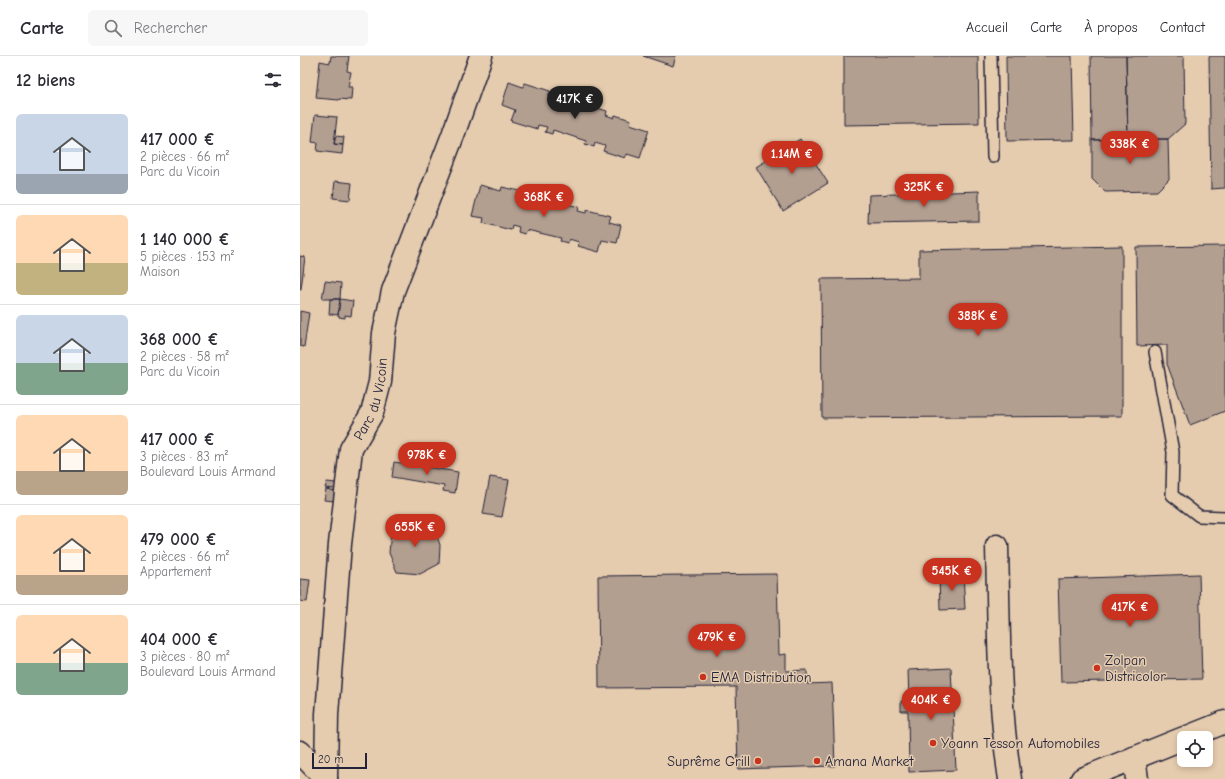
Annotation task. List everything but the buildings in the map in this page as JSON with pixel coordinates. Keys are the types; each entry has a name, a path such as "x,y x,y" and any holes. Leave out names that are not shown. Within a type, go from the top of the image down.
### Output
{"street":[{"name":"Parc du Vicoin","path":"326,779 328,714 337,583 351,449 372,413 380,382 384,333 393,291 453,135 481,56"},
{"path":"997,546 1001,684 1006,751 1010,779"},
{"path":"1202,731 1225,722"},
{"path":"1082,779 1136,769 1177,743"},
{"path":"300,752 326,779"}],"lane":[{"path":"991,56 993,157"},
{"path":"1155,352 1173,452 1172,494 1199,516 1225,517"}],"place":[{"name":"Zolpan Districolor","path":"1097,668"},
{"name":"EMA Distribution","path":"703,677"},
{"name":"Yoann Tesson Automobiles","path":"933,743"},
{"name":"Suprême Grill","path":"758,761"},
{"name":"Amana Market","path":"817,761"}]}
